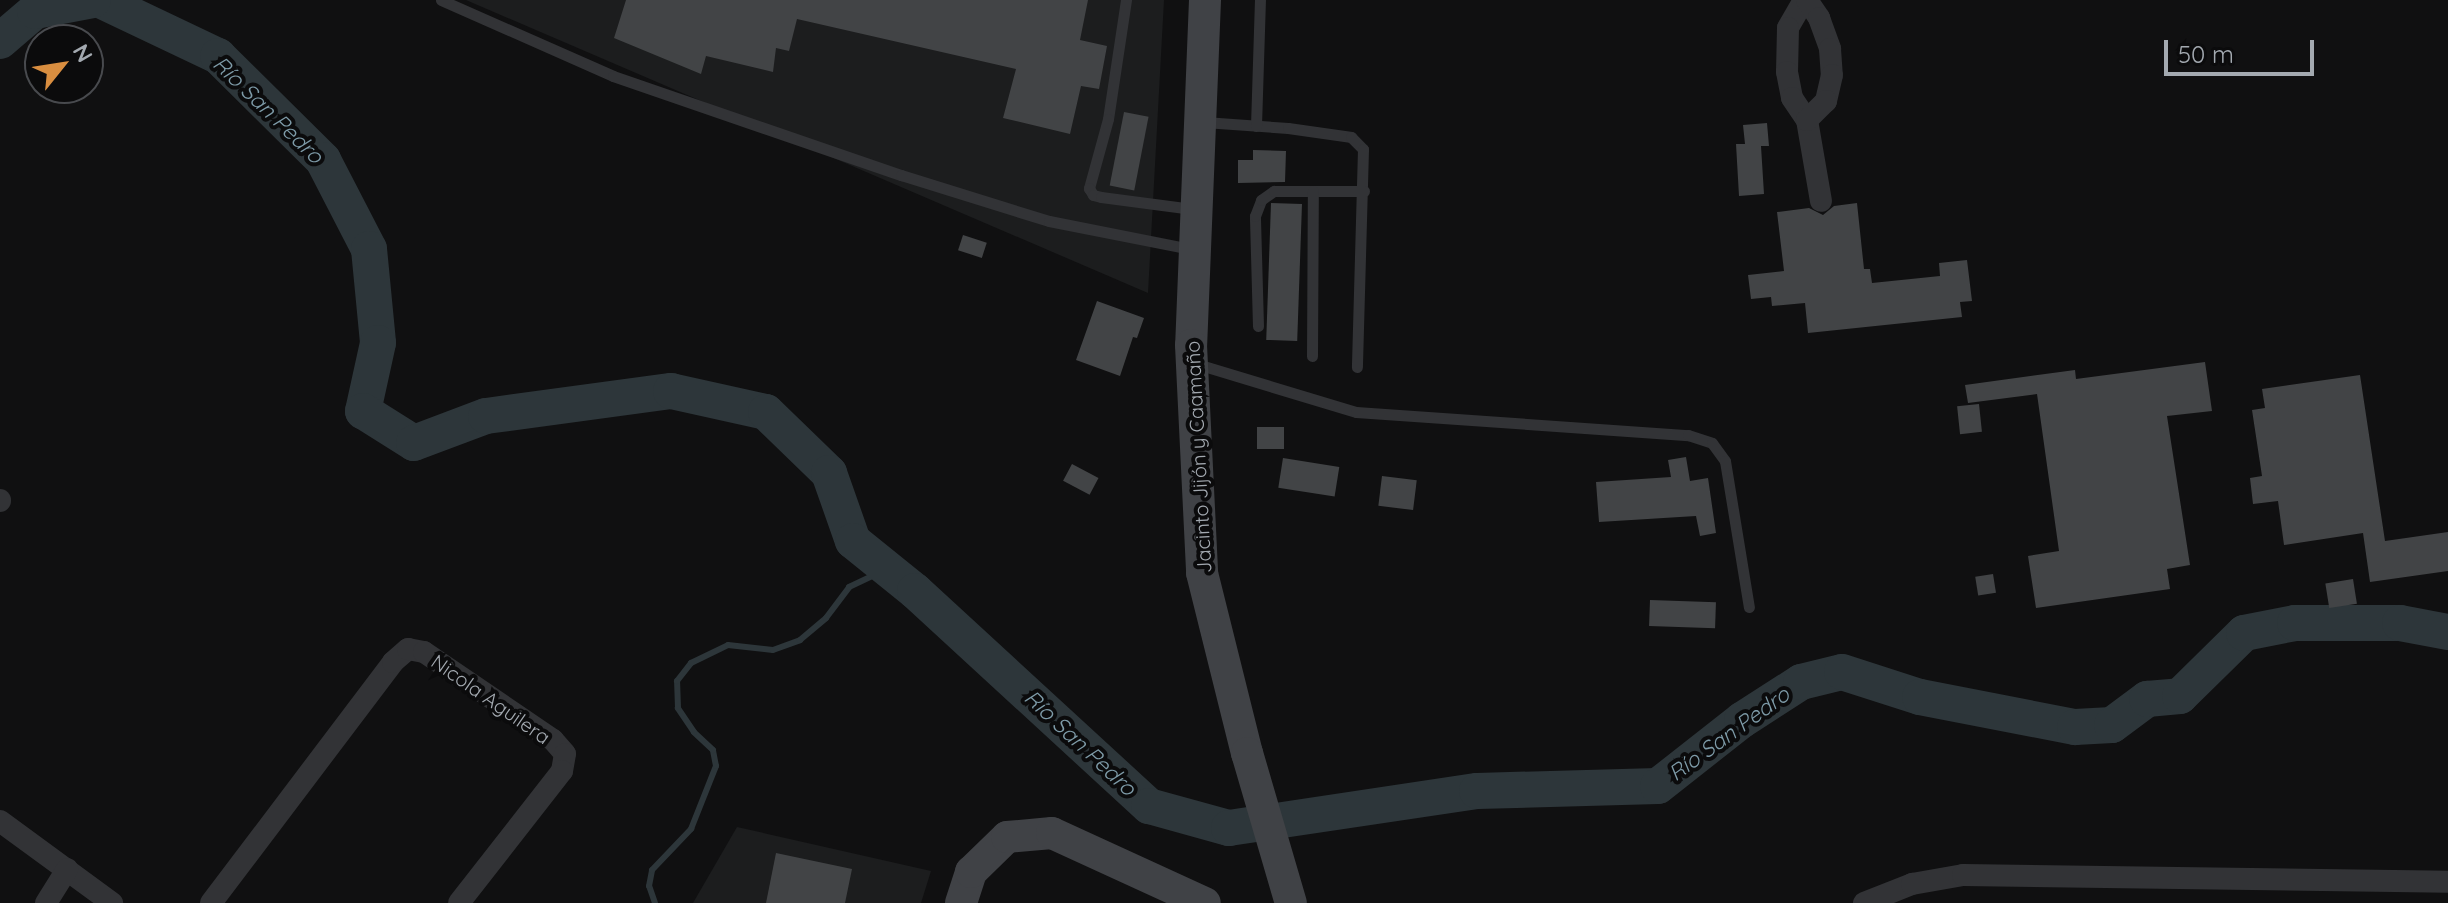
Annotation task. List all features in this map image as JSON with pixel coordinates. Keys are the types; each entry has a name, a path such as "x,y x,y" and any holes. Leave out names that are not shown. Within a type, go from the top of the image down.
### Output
{"street":[{"name":"Jacinto Jijón y Caamaño","path":"1205,0 1192,363 1202,573 1247,753 1290,898"},
{"path":"1807,120 1826,101 1832,75 1830,49 1819,18 1806,0 1788,28 1785,41 1792,98 1807,120 1821,201"},
{"name":"Nicola Aguilera","path":"211,903 393,662 408,649 424,652 553,740 565,754 562,771 459,903"},
{"path":"0,821 112,903"},
{"path":"961,903 971,872 1007,837 1052,833 1205,903"},
{"path":"46,903 67,869"},
{"path":"1864,903 1912,884 1963,875 2448,882"}],"lane":[{"path":"441,0 613,76 901,175 1049,221 1195,250"},
{"path":"1126,0 1108,119 1089,188 1093,195 1101,197 1197,210"},
{"path":"1256,126 1260,0"},
{"path":"1200,122 1351,137 1363,149 1357,367"},
{"path":"1258,326 1255,216 1261,200 1274,191 1364,191"},
{"path":"1312,356 1313,191"},
{"path":"1192,363 1356,412 1688,435 1712,443 1725,461 1749,607"}],"shaded area":[{"path":"466,0 1164,0 1148,293"},
{"path":"737,827 931,871 921,903 693,903"}],"building":[{"path":"626,0 1088,0 1080,40 1107,46 1099,89 1081,86 1070,134 1003,118 1016,69 797,19 789,51 776,48 773,72 706,56 701,74 614,38"},
{"path":"1124,112 1149,117 1134,190 1110,186"},
{"path":"1767,123 1769,146 1761,146 1764,194 1739,196 1736,144 1745,144 1743,125"},
{"path":"1253,150 1286,151 1285,182 1238,183 1238,160 1253,160"},
{"path":"1271,203 1302,204 1297,341 1266,340"},
{"path":"1857,203 1864,269 1870,269 1872,283 1940,276 1939,263 1967,260 1972,301 1960,302 1962,317 1808,333 1805,303 1772,306 1771,297 1751,299 1748,275 1784,271 1777,212 1809,208 1823,215 1834,206"},
{"path":"963,235 987,243 982,258 958,250"},
{"path":"1097,301 1144,318 1137,338 1133,337 1120,376 1076,360"},
{"path":"2205,362 2212,411 2167,416 2190,565 2167,569 2170,589 2036,608 2028,556 2059,551 2037,394 1968,403 1965,385 2075,370 2076,379"},
{"path":"2360,375 2385,541 2448,532 2448,571 2370,582 2363,533 2284,545 2278,501 2253,504 2250,478 2262,476 2252,410 2265,408 2262,389"},
{"path":"1979,404 1982,432 1960,434 1957,406"},
{"path":"1257,427 1284,427 1284,449 1257,449"},
{"path":"1686,457 1690,481 1708,478 1716,533 1700,536 1696,516 1599,522 1596,482 1671,477 1668,460"},
{"path":"1283,458 1339,467 1335,497 1278,488"},
{"path":"1072,464 1098,478 1090,495 1063,481"},
{"path":"1382,476 1417,480 1413,510 1378,506"},
{"path":"1993,574 1996,593 1978,596 1975,577"},
{"path":"2353,579 2357,604 2329,608 2325,583"},
{"path":"1650,600 1716,602 1715,628 1649,626"},
{"path":"776,853 852,869 845,903 766,903"}],"waterway":[{"name":"Río San Pedro","path":"0,41 35,11 93,0"},
{"name":"Río San Pedro","path":"100,0 218,56 323,160 369,249 378,343 363,411 414,443 486,416 671,391 766,412 829,473 853,541 915,591 1149,806 1229,828 1477,791 1658,786 1742,720 1801,682 1842,672 1920,697 2075,727 2112,725 2147,699 2180,696 2244,633 2295,623 2400,623 2448,632"},
{"path":"655,903 649,886 652,870 691,829 716,766 713,750 694,732 678,708 677,681 691,663 728,645 773,650 800,640 826,618 849,587 887,569"}]}
